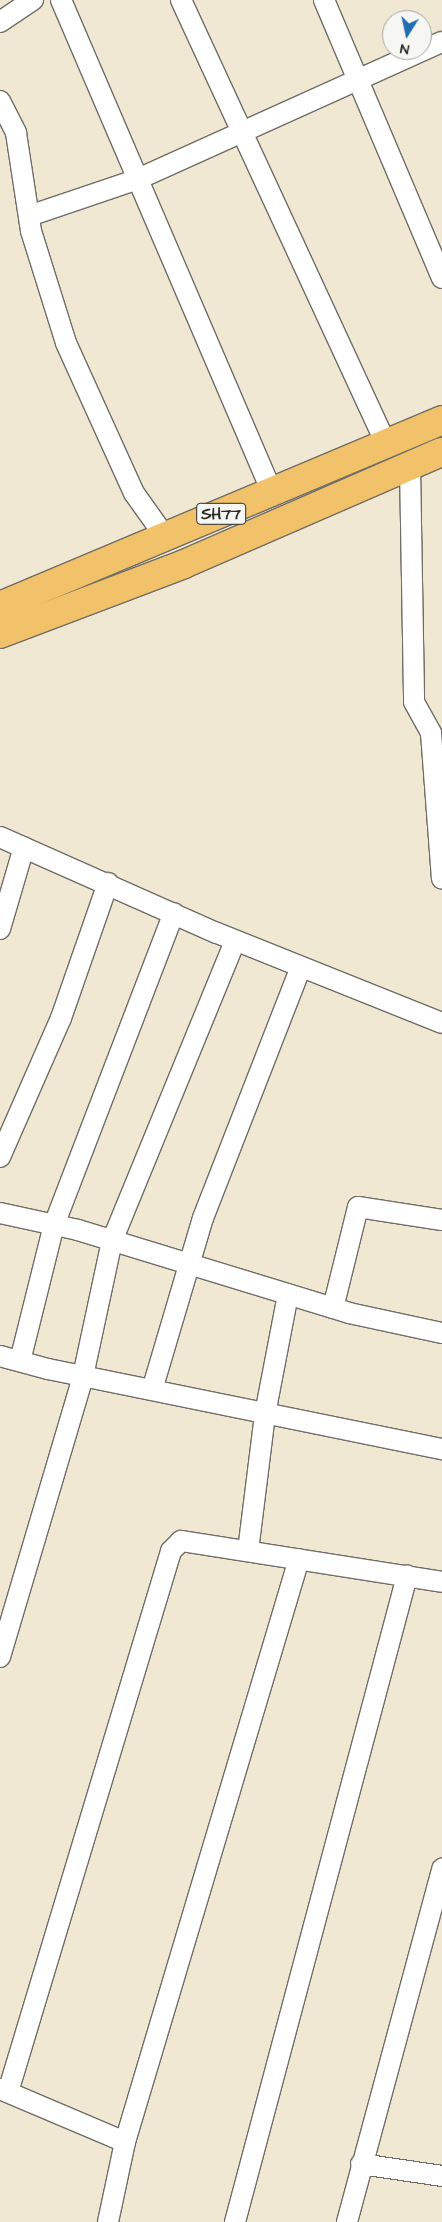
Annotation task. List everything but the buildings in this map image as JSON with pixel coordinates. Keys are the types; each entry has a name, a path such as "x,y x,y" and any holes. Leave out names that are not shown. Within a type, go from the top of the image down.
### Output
{"main road":[{"name":"SH77","path":"0,606 166,538 442,420"},
{"name":"SH77","path":"0,634 184,564 442,452"}],"street":[{"path":"0,22 33,0"},
{"path":"62,0 272,492"},
{"path":"181,0 386,443"},
{"path":"324,0 355,78 442,278"},
{"path":"29,216 138,179 355,78 442,42"},
{"path":"0,101 16,133 29,216 66,343 134,493 166,538"},
{"path":"410,466 414,702 430,734 442,879"},
{"path":"0,837 108,883 235,941 442,1023"},
{"path":"0,929 24,847"},
{"path":"0,1157 61,1018 108,883"},
{"path":"20,1362 54,1225 174,913"},
{"path":"0,1657 6,1612 83,1376 112,1241 235,941"},
{"path":"152,1390 189,1264 246,1104 302,967"},
{"path":"332,1308 358,1207 442,1220"},
{"path":"0,1213 112,1241 332,1308 442,1333"},
{"path":"248,1551 265,1414 288,1294"},
{"path":"0,1356 83,1376 265,1414 442,1448"},
{"path":"125,2142 4,2091 171,1551 181,1541 442,1582"},
{"path":"108,2222 125,2142 299,1559"},
{"path":"235,2222 407,1576"},
{"path":"347,2222 361,2164 442,1869"},
{"path":"361,2164 442,2176"}]}
